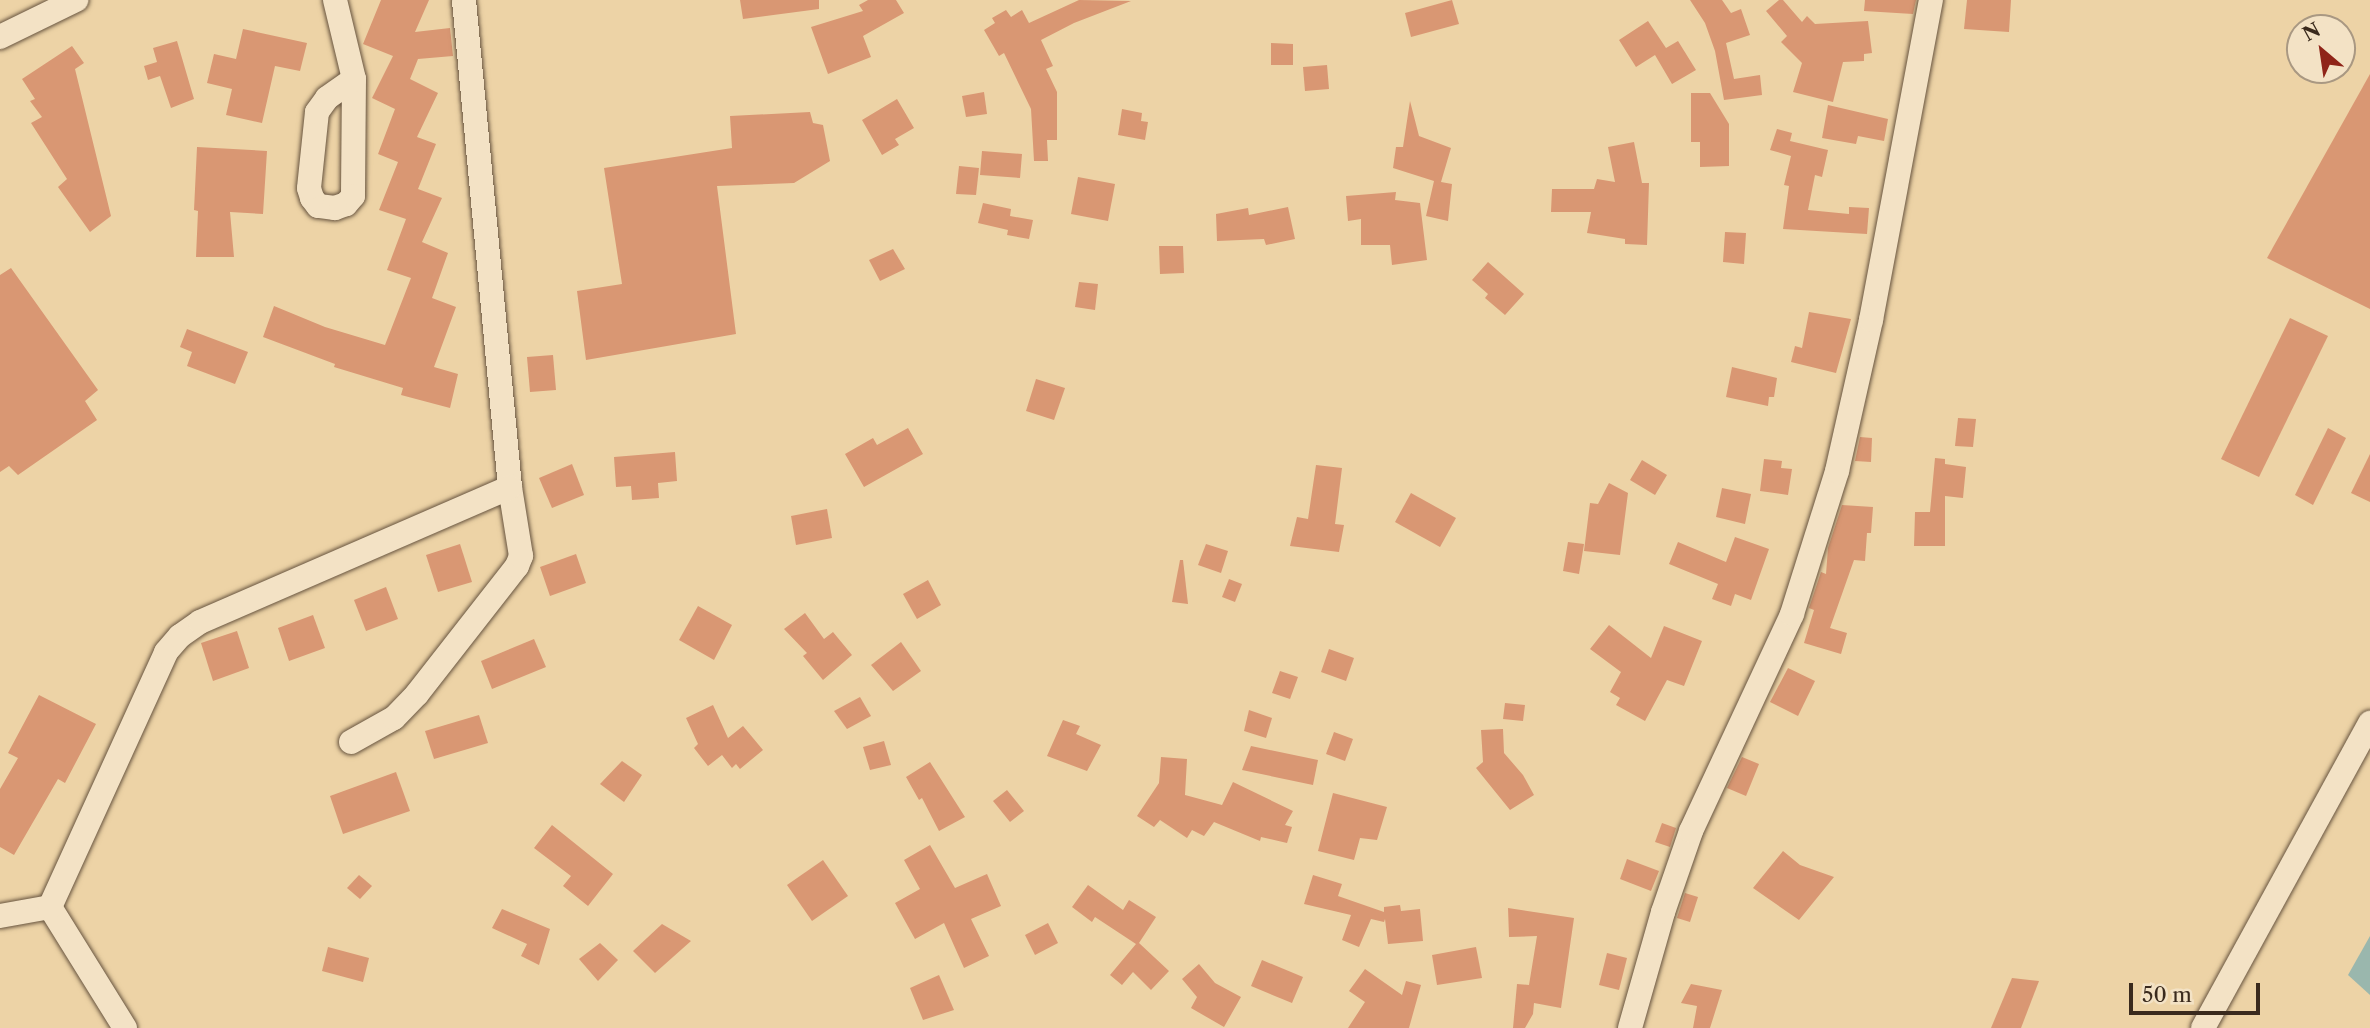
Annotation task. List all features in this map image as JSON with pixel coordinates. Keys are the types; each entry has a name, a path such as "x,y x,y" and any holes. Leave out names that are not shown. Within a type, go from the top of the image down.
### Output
{"street":[{"path":"0,37 76,0"},
{"path":"335,0 354,79"},
{"path":"351,742 394,718 409,702 517,566 522,547 510,487 464,0"},
{"path":"1630,1028 1663,912 1691,831 1792,614 1837,471 1871,320 1931,0"},
{"path":"50,908 166,652 180,636 200,622 510,487"},
{"path":"2203,1028 2370,723"},
{"path":"0,916 50,908"},
{"path":"50,908 125,1028"}],"water":[{"path":"2370,936 2370,995 2348,975"}],"building":[{"path":"381,0 429,0 415,32 450,28 453,56 418,59 410,79 438,93 417,137 436,144 418,189 442,198 422,242 448,253 432,298 456,307 434,367 458,374 450,408 401,395 403,388 334,367 335,364 263,337 274,306 325,327 385,345 411,278 387,270 406,219 379,210 398,162 378,154 395,109 372,98 393,56 363,44"},
{"path":"740,0 819,0 819,9 743,19"},
{"path":"868,0 896,0 904,13 863,36 871,57 828,74 811,27 863,11 859,5"},
{"path":"1079,0 1131,1 1074,23 1041,40 1053,66 1046,69 1057,92 1057,140 1047,140 1048,161 1034,161 1031,109 1004,53 999,56 984,30 995,23 992,18 1006,10 1011,17 1022,10 1029,23"},
{"path":"1452,0 1459,24 1411,37 1405,13"},
{"path":"1690,0 1722,0 1731,13 1741,9 1750,35 1726,43 1734,79 1760,75 1762,95 1724,100 1715,51 1705,23"},
{"path":"1779,0 1783,0 1802,22 1807,16 1815,24 1868,21 1872,53 1864,54 1864,61 1843,62 1833,102 1793,92 1802,63 1781,42 1787,36 1766,11"},
{"path":"1865,0 1916,0 1913,14 1864,11"},
{"path":"1967,0 2011,0 2009,32 1964,29"},
{"path":"1648,21 1666,48 1678,41 1696,70 1672,84 1655,55 1636,67 1619,40"},
{"path":"243,29 307,43 300,71 275,66 262,123 226,115 232,89 207,83 214,54 236,59"},
{"path":"177,41 194,99 171,108 160,76 148,80 144,66 157,62 153,48"},
{"path":"1271,43 1293,44 1293,65 1271,65"},
{"path":"72,46 84,63 75,69 111,216 90,232 58,187 67,179 31,123 42,117 30,101 35,99 22,79"},
{"path":"1327,65 1329,89 1305,91 1303,67"},
{"path":"2370,74 2370,309 2267,258"},
{"path":"984,92 987,114 966,117 962,96"},
{"path":"1691,93 1710,93 1729,124 1729,166 1700,167 1700,142 1691,142"},
{"path":"897,99 914,128 895,139 899,145 882,155 862,120"},
{"path":"1410,101 1419,136 1451,148 1441,182 1452,184 1448,221 1426,216 1434,181 1393,168 1396,147 1403,147"},
{"path":"1828,105 1888,119 1884,141 1858,136 1856,144 1822,138"},
{"path":"1122,109 1142,113 1141,121 1148,122 1145,140 1118,135"},
{"path":"810,112 813,123 823,125 830,161 794,183 717,186 736,334 586,360 577,291 622,284 604,168 732,148 730,116"},
{"path":"1777,129 1792,133 1790,141 1828,150 1822,177 1815,175 1808,210 1849,214 1849,207 1869,208 1867,234 1783,229 1789,186 1784,185 1791,156 1770,150"},
{"path":"1634,142 1642,183 1649,183 1647,245 1625,244 1625,239 1587,233 1591,212 1551,212 1552,189 1594,189 1597,179 1615,182 1608,147"},
{"path":"197,147 267,151 263,214 230,212 234,257 196,257 198,211 194,210"},
{"path":"982,151 1022,154 1020,178 980,175"},
{"path":"959,166 979,168 976,195 956,194"},
{"path":"1078,177 1115,184 1108,221 1071,214"},
{"path":"1396,192 1395,200 1420,203 1427,260 1392,265 1390,245 1361,245 1361,219 1348,221 1346,196"},
{"path":"983,203 1011,209 1010,216 1033,220 1029,239 1007,235 1008,230 978,223"},
{"path":"1288,207 1295,239 1266,245 1264,239 1217,241 1216,214 1248,208 1249,215"},
{"path":"1725,232 1746,233 1744,264 1723,262"},
{"path":"1159,246 1183,246 1184,273 1160,274"},
{"path":"893,249 905,269 880,281 869,260"},
{"path":"1488,262 1524,294 1505,315 1485,298 1488,294 1472,280"},
{"path":"11,268 98,390 85,401 97,420 18,475 9,466 0,472 0,275"},
{"path":"1079,282 1098,284 1095,310 1075,307"},
{"path":"1809,312 1851,319 1836,373 1791,362 1795,346 1802,348"},
{"path":"2290,318 2328,336 2259,477 2221,459"},
{"path":"187,329 248,352 235,384 187,366 192,352 180,347"},
{"path":"553,355 556,390 530,392 527,357"},
{"path":"1732,367 1777,378 1774,397 1769,397 1768,406 1726,397"},
{"path":"1036,379 1065,388 1054,420 1026,411"},
{"path":"1958,418 1976,419 1973,447 1955,446"},
{"path":"908,428 923,454 864,487 845,454 873,438 877,445"},
{"path":"2328,428 2346,438 2313,505 2295,495"},
{"path":"1860,437 1872,438 1871,462 1855,461"},
{"path":"675,452 677,481 658,483 659,498 632,500 631,486 616,487 614,457"},
{"path":"2370,454 2370,502 2351,493"},
{"path":"1935,458 1945,459 1945,464 1966,467 1963,498 1945,496 1945,546 1914,546 1915,512 1930,512"},
{"path":"1764,459 1782,461 1781,468 1792,469 1788,495 1760,491"},
{"path":"1642,460 1667,475 1655,495 1630,480"},
{"path":"572,464 584,495 552,508 539,478"},
{"path":"1316,465 1342,468 1335,524 1344,525 1339,552 1290,546 1297,517 1308,519"},
{"path":"1609,483 1628,493 1620,555 1584,551 1590,503 1598,504"},
{"path":"1722,488 1751,494 1745,524 1716,517"},
{"path":"1411,493 1456,518 1440,547 1395,522"},
{"path":"1842,505 1873,507 1871,533 1867,533 1865,561 1854,560 1830,628 1847,633 1841,654 1804,643 1814,610 1809,608 1821,572 1826,574 1828,548"},
{"path":"827,509 832,538 796,545 791,516"},
{"path":"1735,537 1769,549 1751,600 1735,594 1731,606 1712,599 1718,584 1669,564 1678,542 1726,562"},
{"path":"1568,542 1584,544 1579,574 1563,571"},
{"path":"460,544 472,582 438,592 426,555"},
{"path":"1206,544 1228,551 1221,573 1198,565"},
{"path":"576,554 586,583 550,596 540,567"},
{"path":"1180,560 1183,560 1188,604 1172,602"},
{"path":"1229,579 1242,584 1235,602 1222,597"},
{"path":"928,580 941,605 917,619 903,594"},
{"path":"386,587 398,619 366,631 354,600"},
{"path":"698,606 732,625 714,660 679,640"},
{"path":"805,613 824,639 833,632 852,655 823,680 803,656 807,653 784,629"},
{"path":"313,615 325,648 289,661 278,628"},
{"path":"1609,625 1651,658 1664,626 1702,641 1684,686 1667,680 1645,721 1616,705 1620,698 1610,692 1621,672 1590,649"},
{"path":"237,631 249,668 213,681 201,643"},
{"path":"534,639 546,667 492,689 481,661"},
{"path":"901,642 921,671 893,691 871,665"},
{"path":"1329,649 1354,658 1346,681 1321,672"},
{"path":"1788,668 1815,681 1798,716 1770,702"},
{"path":"1280,671 1298,677 1290,699 1272,693"},
{"path":"39,695 96,724 65,783 58,779 14,855 0,847 0,789 18,758 8,753"},
{"path":"860,697 871,716 847,729 834,711"},
{"path":"1505,703 1525,705 1523,721 1503,719"},
{"path":"713,705 728,738 743,726 763,750 740,769 736,764 732,768 722,755 708,766 694,748 698,744 686,718"},
{"path":"1249,710 1272,718 1266,738 1244,731"},
{"path":"479,715 488,743 434,759 425,731"},
{"path":"1063,720 1080,726 1076,734 1101,745 1087,771 1047,756"},
{"path":"1503,729 1504,753 1523,775 1534,795 1510,810 1476,768 1483,762 1481,730"},
{"path":"1334,732 1353,739 1345,761 1326,754"},
{"path":"884,741 891,765 870,770 863,747"},
{"path":"1251,746 1318,760 1313,785 1242,770"},
{"path":"1161,757 1187,759 1185,795 1222,805 1233,782 1293,811 1285,825 1292,827 1287,843 1261,837 1260,841 1214,822 1204,836 1192,830 1187,838 1160,820 1154,827 1137,816 1159,783"},
{"path":"1742,757 1759,764 1746,796 1727,788"},
{"path":"622,761 642,775 624,802 600,784"},
{"path":"930,762 965,817 939,831 922,798 919,800 906,777"},
{"path":"396,772 410,811 343,834 330,796"},
{"path":"1007,790 1024,811 1010,822 993,801"},
{"path":"1333,793 1387,807 1377,840 1360,838 1354,860 1318,851"},
{"path":"1662,823 1676,828 1670,847 1655,842"},
{"path":"552,825 613,874 588,906 563,886 571,876 534,848"},
{"path":"930,845 955,888 987,874 1001,906 971,919 989,956 964,968 944,923 915,939 895,903 920,889 904,860"},
{"path":"1783,851 1800,865 1834,877 1799,920 1753,888"},
{"path":"1627,859 1659,871 1651,891 1620,879"},
{"path":"823,860 848,896 812,921 787,885"},
{"path":"359,875 372,886 360,899 347,888"},
{"path":"1313,875 1342,884 1338,896 1384,912 1384,907 1400,905 1401,911 1420,909 1423,941 1388,944 1385,919 1384,922 1371,919 1359,947 1342,940 1351,915 1304,904"},
{"path":"1088,885 1123,910 1129,900 1156,917 1139,943 1169,971 1151,990 1133,972 1122,985 1110,975 1136,944 1095,917 1092,922 1072,907"},
{"path":"1685,893 1698,897 1690,922 1677,918"},
{"path":"1508,908 1574,918 1561,1008 1534,1003 1533,1014 1525,1028 1513,1028 1517,984 1529,985 1537,936 1509,937"},
{"path":"502,909 550,929 539,965 521,956 527,944 492,928"},
{"path":"1048,923 1058,943 1035,955 1025,935"},
{"path":"662,924 691,941 655,973 633,951"},
{"path":"600,943 618,960 598,981 579,959"},
{"path":"328,947 369,958 363,982 322,971"},
{"path":"1476,947 1482,978 1437,985 1432,955"},
{"path":"1607,953 1627,958 1619,990 1599,985"},
{"path":"1262,960 1303,977 1292,1003 1251,986"},
{"path":"1199,964 1215,983 1241,997 1224,1027 1191,1008 1197,997 1182,979"},
{"path":"1365,969 1402,995 1406,981 1421,985 1409,1028 1348,1028 1365,1002 1349,991"},
{"path":"939,975 954,1010 923,1020 910,988"},
{"path":"2012,978 2039,981 2021,1028 1991,1028"},
{"path":"1691,984 1722,990 1710,1028 1693,1028 1697,1006 1681,1003"}]}
